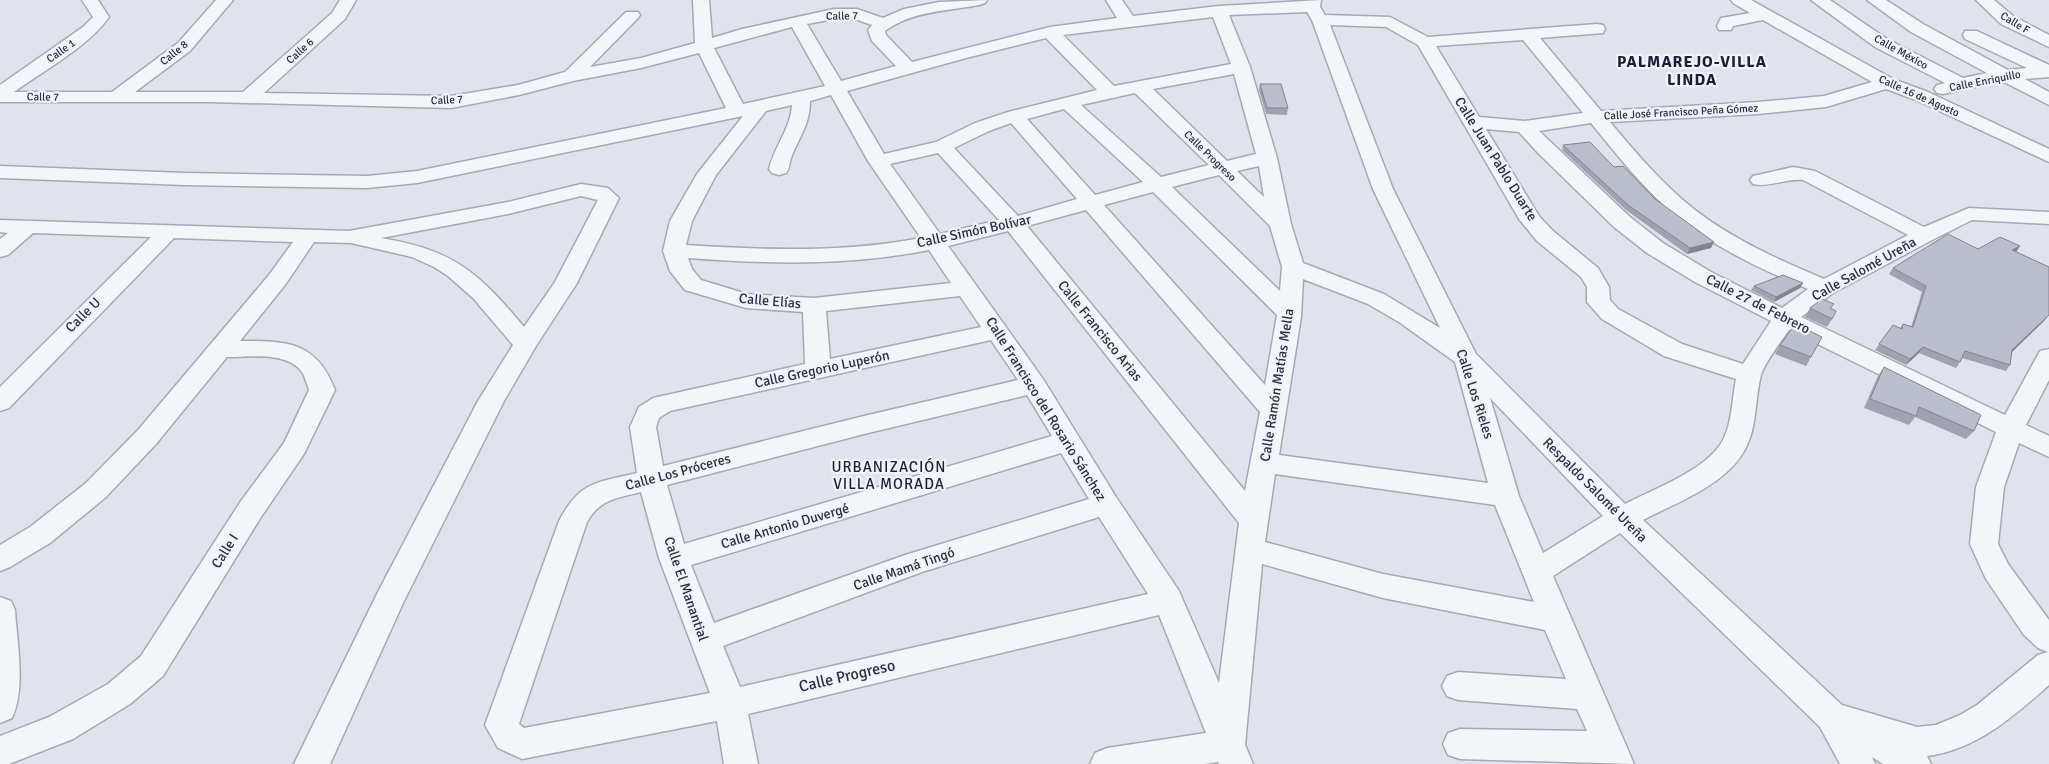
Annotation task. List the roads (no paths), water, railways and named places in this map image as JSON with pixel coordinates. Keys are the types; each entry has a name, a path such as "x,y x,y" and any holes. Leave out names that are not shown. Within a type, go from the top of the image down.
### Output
{"street":[{"name":"Calle 1","path":"0,93 89,31 101,17 90,0"},
{"name":"Calle 8","path":"115,98 184,47 225,0"},
{"name":"Calle 6","path":"247,98 340,16 348,0"},
{"path":"701,0 704,45 737,112"},
{"path":"909,69 878,37 876,30 883,23 903,14 979,0"},
{"path":"1114,0 1128,21"},
{"name":"Calle 16 de Agosto","path":"1739,0 1887,83 1922,96 2049,156"},
{"name":"Calle México","path":"1819,0 1881,43 1959,84"},
{"path":"1875,0 1917,28 2049,99"},
{"name":"Calle F","path":"1984,0 2007,20 2049,42"},
{"path":"1989,0 2049,25"},
{"path":"0,172 185,179 367,182 417,177 801,98 960,54 1050,32 1128,21 1219,12 1315,9"},
{"name":"Calle Juan Pablo Duarte","path":"1315,9 1389,15 1425,42 1530,218 1545,236 1590,273 1598,288 1599,302 1610,314 1673,350 1749,374"},
{"name":"Calle Los Rieles","path":"1315,9 1383,189 1466,358 1505,496 1613,755"},
{"name":"Calle Ramón Matías Mella","path":"1219,12 1241,67 1267,158 1280,224 1293,267 1289,313 1265,463 1251,535 1232,754"},
{"name":"Calle 7","path":"0,97 247,98 451,102 519,90 571,76 657,59 797,21 834,14 857,14 883,23"},
{"path":"571,76 632,15"},
{"path":"1726,26 1727,22 1734,19 1766,15"},
{"name":"Calle Francisco del Rosario Sánchez","path":"797,21 878,161 1034,385 1106,504 1168,600 1232,754"},
{"path":"1425,42 1597,29"},
{"path":"1050,32 1110,92"},
{"path":"1528,35 1594,117 1642,171 1677,206 1696,222 1752,256 1826,288"},
{"path":"1971,35 2049,71"},
{"path":"878,161 942,146 982,127 1015,116 1110,92 1241,67"},
{"name":"Calle Enriquillo","path":"1922,96 1959,84 2006,75 2049,71"},
{"name":"Calle José Francisco Peña Gómez","path":"1472,122 1525,127 1594,117 1758,108 1816,102 1887,83"},
{"name":"Calle Progreso","path":"1140,87 1280,224"},
{"path":"779,169 781,160 801,116 801,98"},
{"path":"1068,103 1157,184 1289,313"},
{"path":"674,251 681,221 707,174 759,107"},
{"path":"1015,116 1273,411"},
{"name":"Calle 27 de Febrero","path":"1525,127 1622,222 1655,248 1784,318 2049,447"},
{"name":"Calle Francisco Arias","path":"942,146 1014,224 1251,535"},
{"name":"Calle Simón Bolívar","path":"674,251 749,256 806,257 857,254 934,242 1014,224 1157,184 1267,158"},
{"path":"1760,180 1793,173 1808,175 1924,235"},
{"path":"311,764 319,752 389,601 491,401 525,344 566,283 609,198 601,192 581,190 508,208 349,237"},
{"name":"Calle Salomé Ureña","path":"1537,572 1622,518 1686,485 1716,466 1731,450 1740,429 1749,374 1784,318 1826,288 1924,235 1969,214 2049,218"},
{"path":"0,226 349,237 425,254 449,266 486,297 525,344"},
{"path":"0,250 29,226"},
{"name":"Calle U","path":"0,402 169,231"},
{"path":"0,559 40,535 96,490 147,437 277,280 308,236"},
{"name":"Calle Elías","path":"674,251 681,271 694,285 746,301 814,305 968,288"},
{"name":"Respaldo Salomé Ureña","path":"1293,267 1376,299 1407,317 1466,358 1622,518 1832,717 1858,764"},
{"path":"814,305 818,370"},
{"name":"Calle Gregorio Luperón","path":"648,413 662,404 998,331"},
{"name":"Calle I","path":"0,752 61,728 119,694 152,666 251,509 295,447 322,390 313,369 302,358 269,349 219,349"},
{"path":"2049,358 2011,428 1990,487 1984,544 1996,571 2036,626 2049,639"},
{"name":"Calle Los Próceres","path":"522,744 508,736 502,725 573,520 582,506 597,493 864,425 1034,385"},
{"name":"Calle El Manantial","path":"648,413 643,427 651,478 674,558 730,704 741,764"},
{"name":"Calle Antonio Duvergé","path":"674,558 1068,441"},
{"path":"1265,463 1505,496"},
{"name":"Calle Mamá Tingó","path":"704,640 915,563 1106,504"},
{"path":"1251,535 1382,586 1556,619"},
{"name":"Calle Progreso","path":"522,744 730,704 1141,608 1168,600"},
{"path":"0,610 3,690 0,708"},
{"path":"1832,717 1917,742 1931,742 1945,738 1990,716 2049,665"},
{"path":"1458,686 1588,695"},
{"path":"1832,717 1914,764"},
{"path":"1460,744 1613,755"},
{"path":"1107,764 1232,754"}],"district":[{"name":"PALMAREJO-VILLA LINDA","path":"1692,71"},
{"name":"URBANIZACIÓN VILLA MORADA","path":"889,476"}]}
